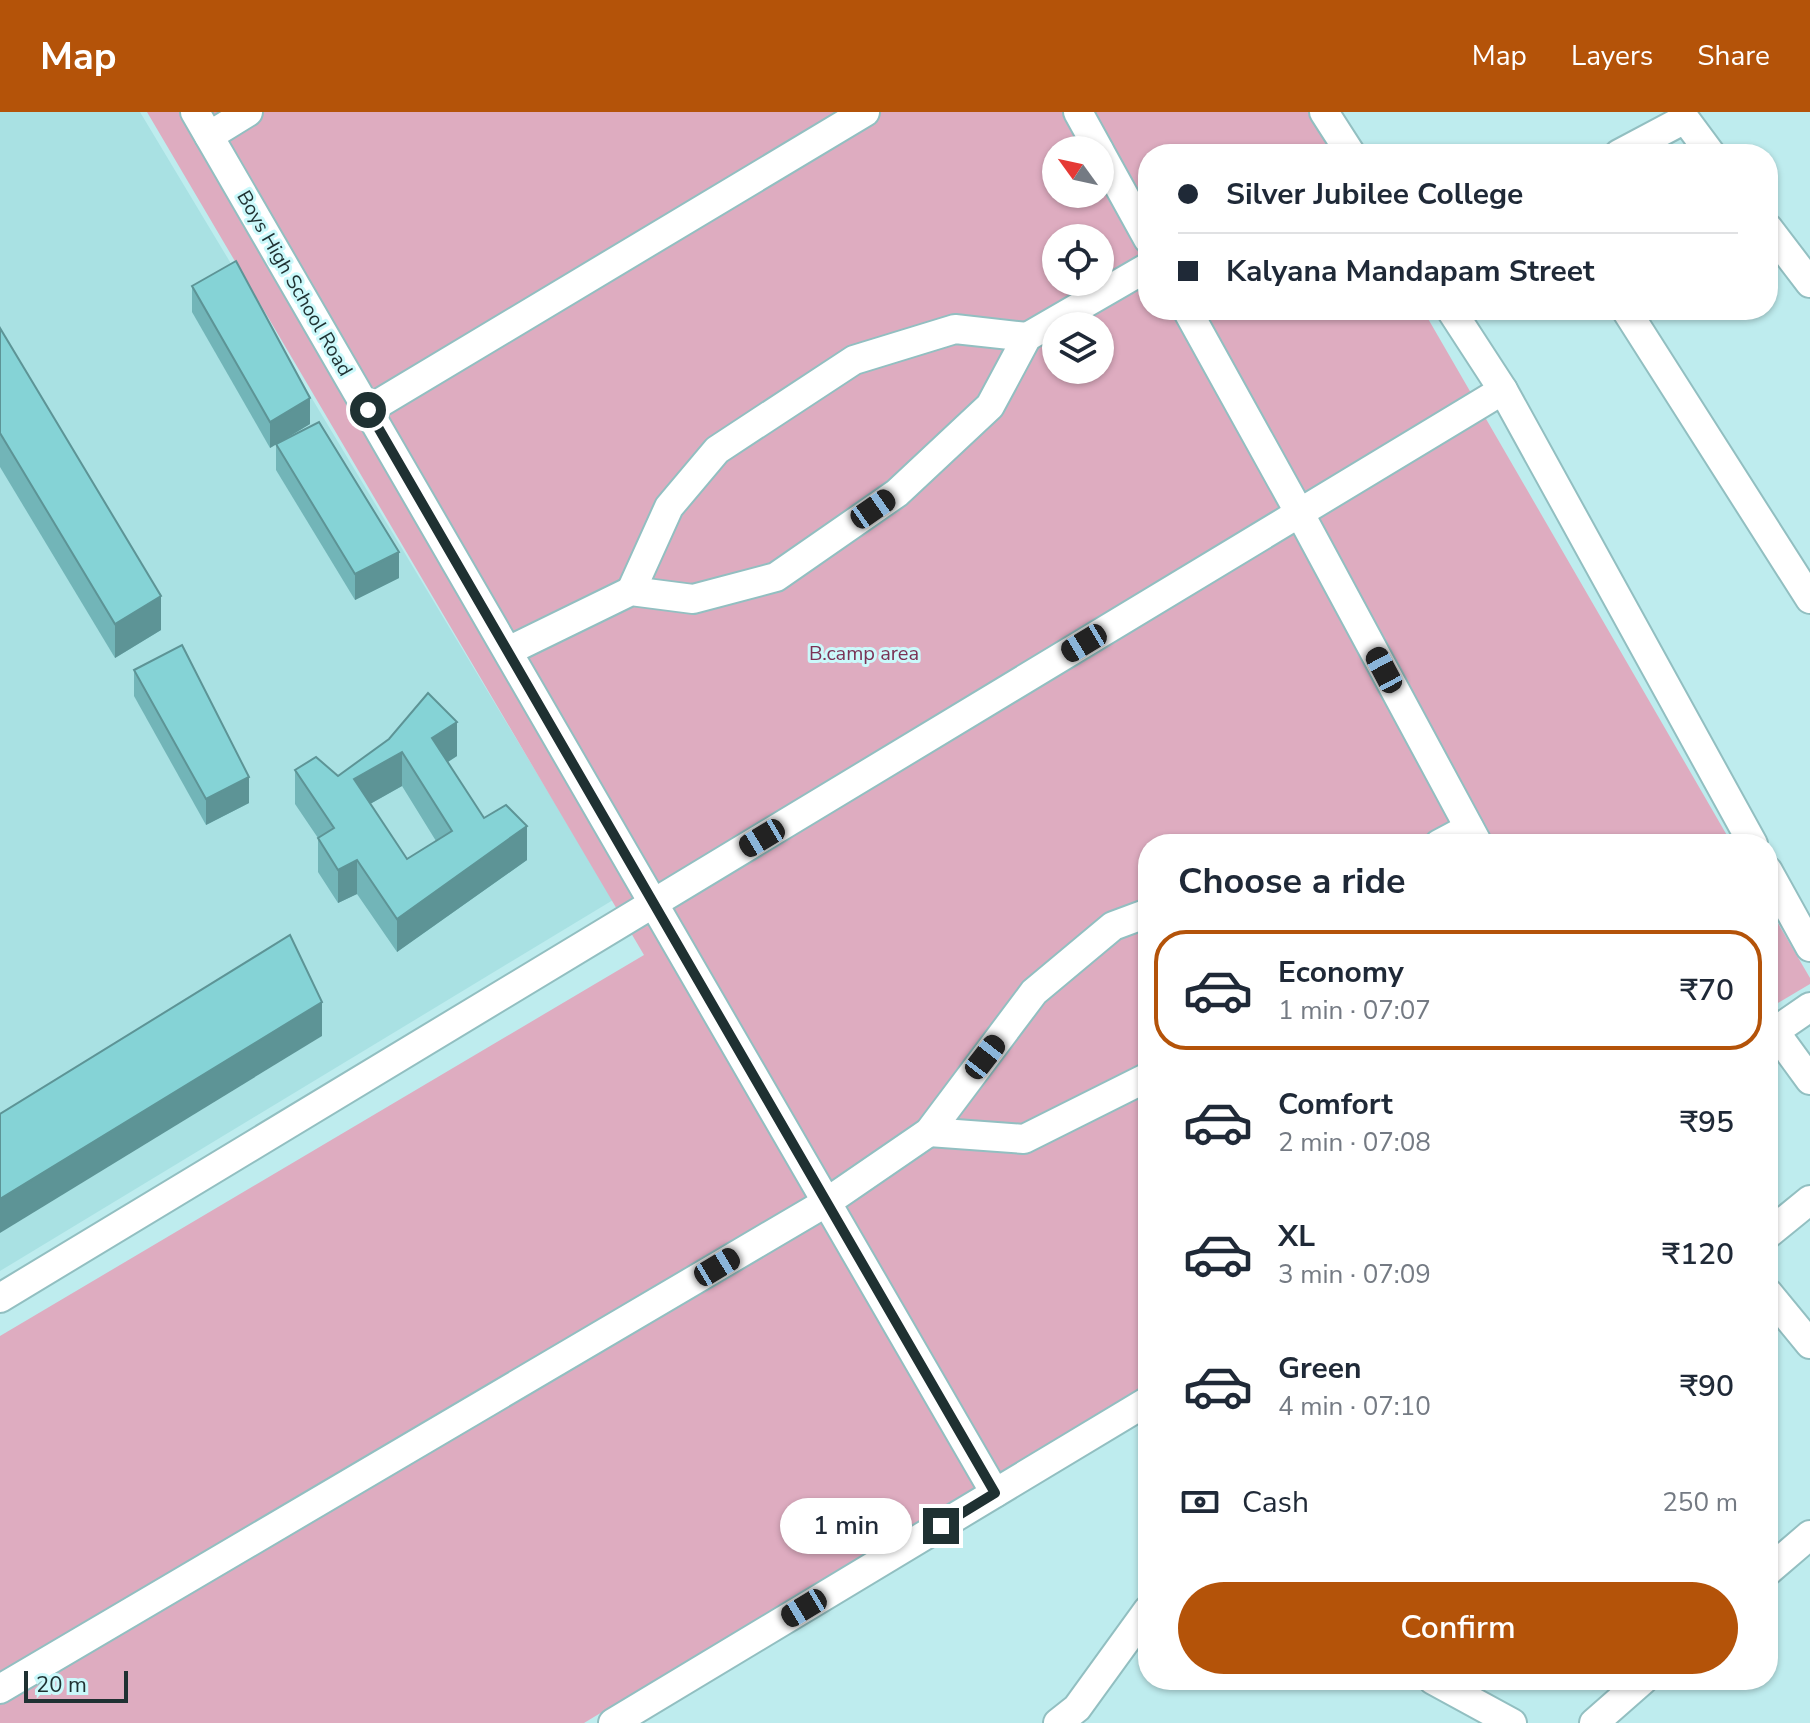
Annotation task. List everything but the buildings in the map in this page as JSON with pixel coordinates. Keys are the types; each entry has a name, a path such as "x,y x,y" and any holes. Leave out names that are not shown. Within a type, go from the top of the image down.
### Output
{"street":[{"path":"202,124 248,112"},
{"path":"368,410 865,112"},
{"path":"1078,112 1091,136"},
{"path":"1324,112 1345,144"},
{"path":"1638,144 1685,119 1704,144"},
{"name":"Boys High School Road","path":"202,124 995,1493"},
{"path":"1114,178 1138,221"},
{"path":"1778,241 1810,283"},
{"path":"508,651 631,591 693,599 776,577 897,493 990,406 1027,337 1138,273"},
{"path":"1193,320 1472,834"},
{"path":"1458,320 1503,390 1747,834"},
{"path":"1632,320 1810,599"},
{"path":"631,591 669,507 717,450 854,360 955,329 1027,337"},
{"path":"0,1298 1503,390"},
{"path":"1778,889 1810,947"},
{"path":"0,1689 827,1202 929,1132 1034,992 1113,926 1138,917"},
{"path":"1778,1030 1810,1007"},
{"path":"1778,1041 1810,1080"},
{"path":"929,1132 1024,1139 1138,1082"},
{"path":"1778,1226 1810,1200"},
{"path":"1778,1305 1810,1344"},
{"path":"613,1723 1138,1407"},
{"path":"1778,1562 1810,1535"},
{"path":"1058,1723 1077,1708 1138,1624"},
{"path":"1451,1690 1512,1723"},
{"path":"1594,1723 1632,1690"}],"shaded area":[{"path":"0,112 140,112 613,900 0,1271"}],"green space":[{"name":"B.camp area","path":"147,112 1308,112 1326,144 1138,144 1138,320 1429,320 1726,834 1138,834 1138,1389 584,1723 0,1723 0,1336 644,955"},
{"path":"1778,923 1810,978 1810,984 1778,1003"}],"route":[{"path":"368,410 995,1493 941,1526"}]}
